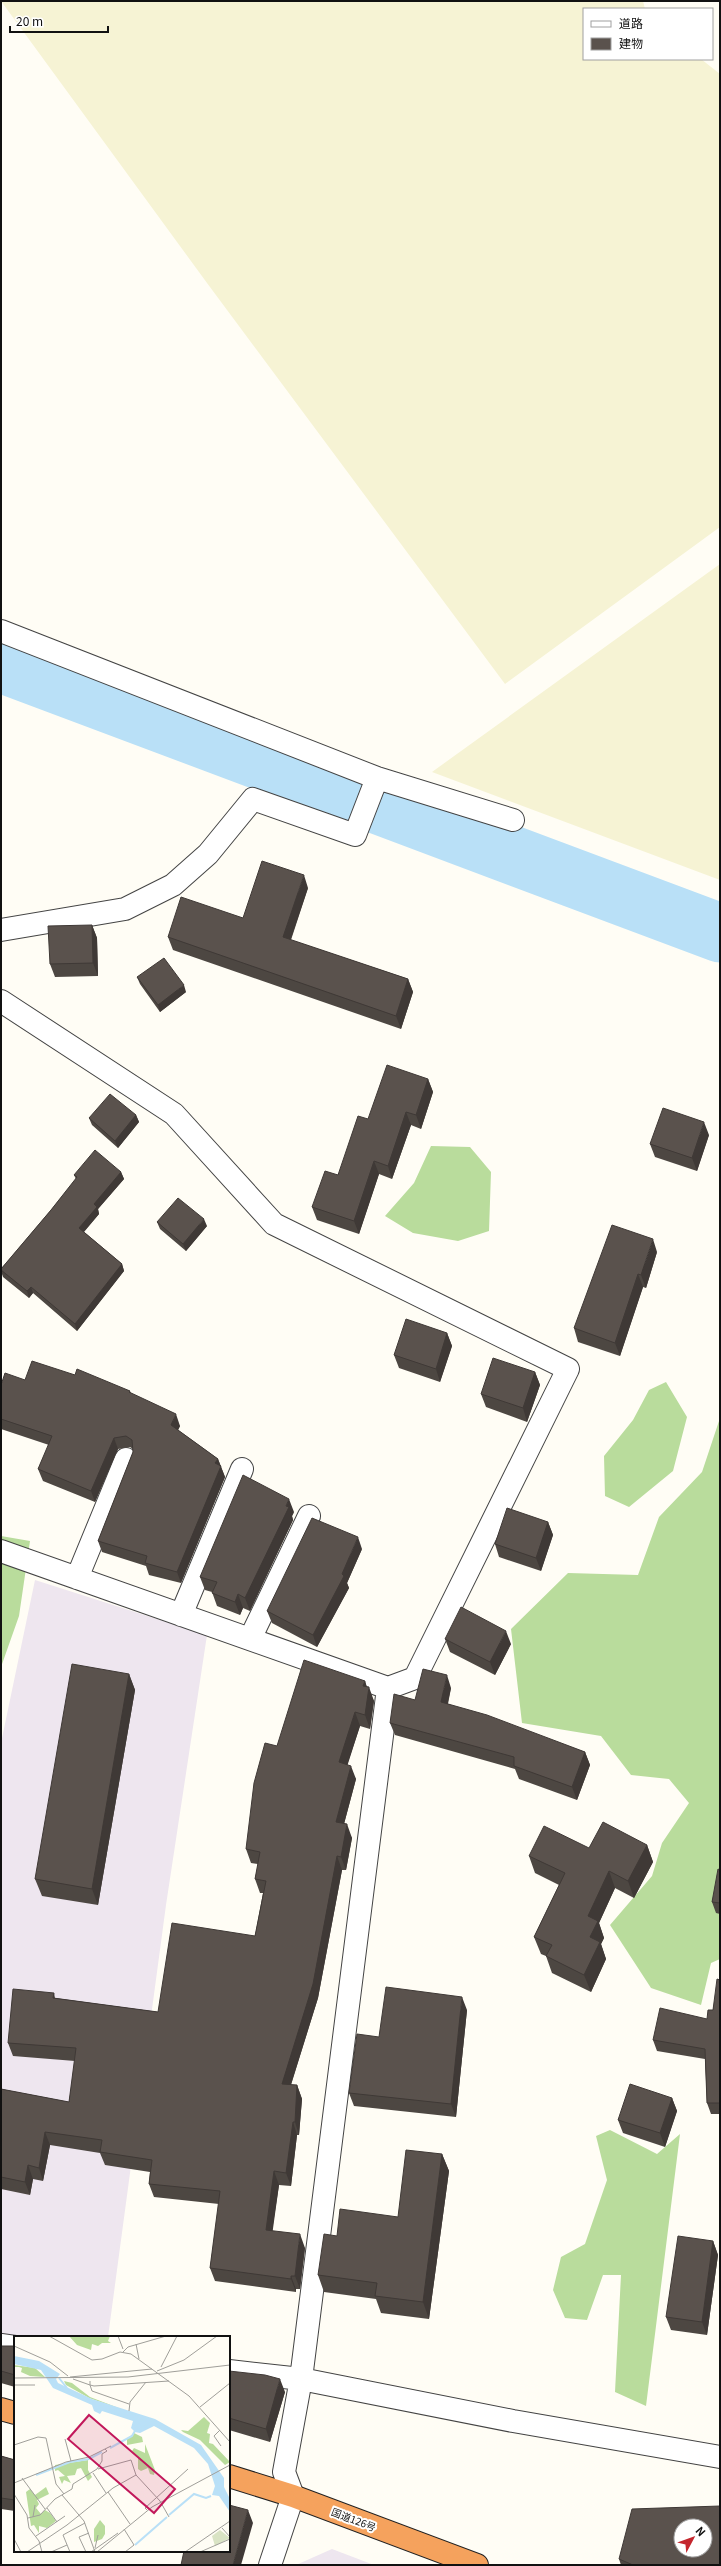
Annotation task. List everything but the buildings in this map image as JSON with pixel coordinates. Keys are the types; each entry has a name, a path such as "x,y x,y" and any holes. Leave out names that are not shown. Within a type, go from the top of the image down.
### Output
{"highway":[{"path":"1,2409 14,2413"},
{"name":"国道126号","path":"230,2476 293,2496 477,2565"}],"street":[{"path":"1,631 377,778 513,820"},
{"path":"1,930 125,910 173,885 208,854 253,799 356,835 377,778"},
{"path":"1,1001 174,1114 274,1224 568,1369 415,1678 388,1688 1,1551"},
{"path":"77,1578 126,1459"},
{"path":"181,1615 242,1469"},
{"path":"250,1639 309,1516"},
{"path":"270,2565 293,2496 284,2472 301,2379 388,1688"},
{"path":"1,2345 14,2347"},
{"path":"230,2371 301,2379 513,2421 720,2457"}],"shaded area":[{"path":"1,1 643,1 645,8 583,8 583,60 702,60 720,74 720,527 505,684 207,283"},
{"path":"720,564 720,880 432,772"},
{"path":"35,1580 207,1635 166,1905 108,2336 1,2337 1,1743"},
{"path":"332,2549 374,2565 296,2565"}],"green space":[{"path":"431,1146 470,1147 491,1172 489,1231 458,1241 413,1233 385,1216 414,1183"},
{"path":"666,1382 687,1417 673,1471 629,1507 605,1496 604,1456 633,1420 649,1390"},
{"path":"720,1418 720,1959 711,1963 701,2005 651,1988 610,1925 652,1876 662,1843 689,1803 669,1779 631,1775 601,1736 522,1723 511,1629 568,1573 638,1575 659,1517 702,1472"},
{"path":"1,1536 30,1541 19,1616 1,1667"},
{"path":"610,2130 657,2154 680,2134 646,2406 615,2392 621,2275 603,2275 587,2320 565,2318 553,2290 561,2257 585,2244 607,2180 596,2136"}],"waterway":[{"path":"1,663 720,933"}]}
